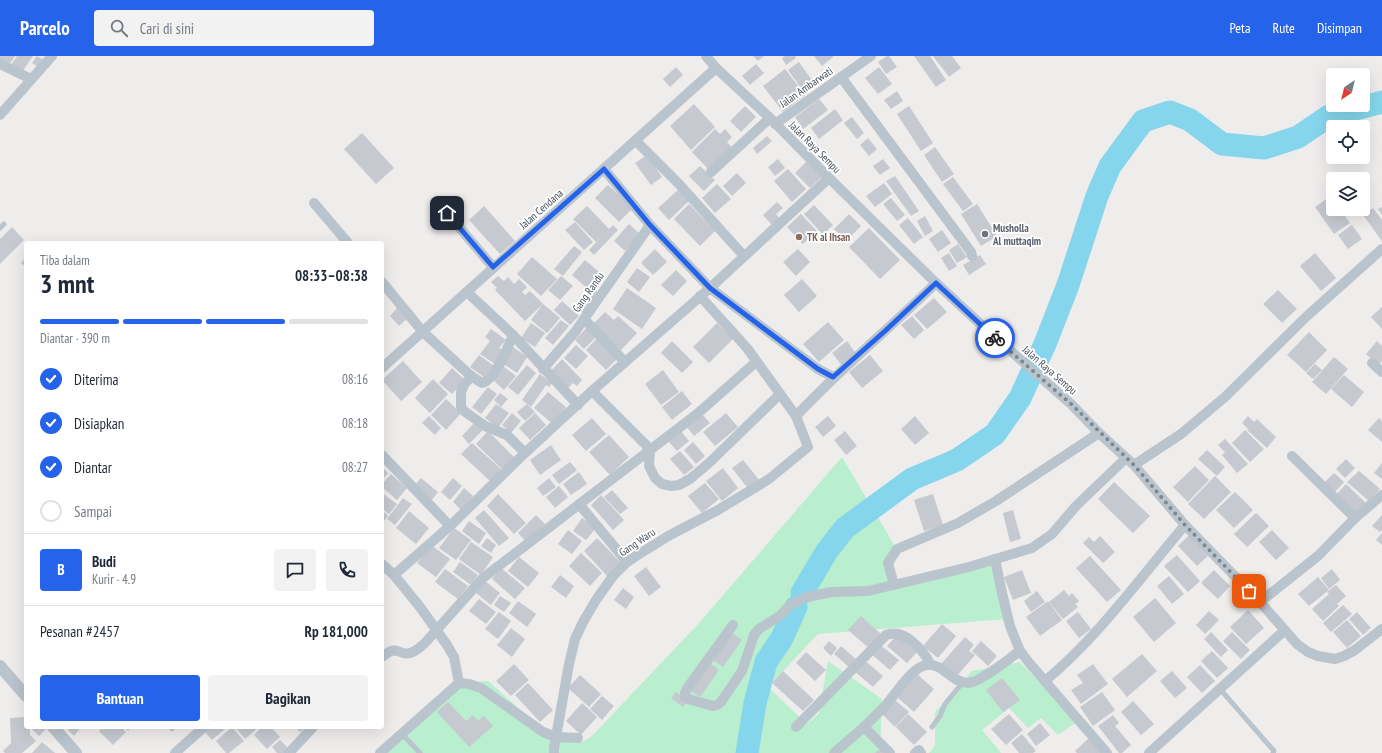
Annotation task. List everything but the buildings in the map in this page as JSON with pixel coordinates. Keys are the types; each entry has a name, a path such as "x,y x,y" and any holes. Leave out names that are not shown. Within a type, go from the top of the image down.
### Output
{"street":[{"path":"0,115 52,56"},
{"name":"Jalan Raya Sempu","path":"706,56 716,68 772,121 936,283 1071,404 1130,462 1185,525 1260,602 1297,644 1308,652 1335,659 1355,650 1382,629"},
{"name":"Jalan Ambarwati","path":"711,172 772,121 871,56"},
{"path":"0,64 31,79"},
{"name":"Jalan Cendana","path":"384,366 716,68"},
{"path":"841,77 971,252 972,256"},
{"path":"636,141 680,184 744,256"},
{"path":"604,169 650,225 710,288 818,369 833,377"},
{"path":"394,575 450,526 525,453 592,391 710,288 829,178"},
{"path":"314,204 346,241"},
{"path":"447,213 493,267"},
{"name":"Gang Randu","path":"543,369 575,332 650,225"},
{"path":"733,625 688,687 685,697 693,702 713,706 721,702 742,671 754,635 759,629 780,615 790,604 807,597 832,592 863,592 969,567 1032,548 1052,534 1076,506 1130,462 1181,434 1225,396 1307,316 1382,249"},
{"path":"700,296 747,348 796,416 833,377 936,283"},
{"path":"384,284 423,332 471,376 482,383 494,373 513,335"},
{"path":"467,292 513,335 578,405"},
{"path":"584,319 625,362"},
{"path":"384,655 393,650 409,654 414,652 424,644 483,578 697,414 756,362"},
{"path":"1372,363 1382,372"},
{"path":"471,376 461,392 461,407 464,411 485,426 507,435 525,453"},
{"path":"592,391 650,449 649,466 652,473 662,484 671,486 679,485 690,479 709,463 780,394"},
{"name":"Gang Waru","path":"554,753 569,664 575,639 596,600 613,576 627,562 670,535 718,510 769,479 808,447 796,416"},
{"path":"894,584 888,562 896,549 928,537 958,523 1099,433"},
{"path":"1292,456 1355,518"},
{"path":"384,457 450,526"},
{"path":"1260,602 1319,555 1355,518 1382,495"},
{"path":"579,504 627,562"},
{"path":"1045,681 1076,654 1102,626 1185,525"},
{"path":"995,559 1007,616 1020,651 1107,753"},
{"path":"384,566 394,575 420,607 448,645 454,657 459,683"},
{"path":"1149,753 1285,630"},
{"path":"796,727 886,635 898,634 912,641 921,650 931,664 963,682 974,682 984,677 1020,651"},
{"path":"834,753 864,727 885,706 916,671 926,665 931,664"},
{"path":"0,666 24,691"},
{"path":"380,753 459,683 469,684 481,688 543,732 556,737 578,738"},
{"path":"864,727 890,753"},
{"path":"55,729 76,753"},
{"path":"175,753 202,729"},
{"path":"289,753 311,729"},
{"path":"915,753 919,750 921,753"}],"lane":[{"path":"0,228 4,224"},
{"path":"932,727 940,716 945,704 963,682"},
{"path":"1220,689 1274,751 1274,753"},
{"path":"402,734 420,753"}],"green space":[{"path":"842,457 896,548 887,563 893,588 995,563 1006,619 818,634 768,687 807,724 819,713 828,661 882,699 880,753 382,753 459,683 488,681 551,737 582,742 592,736 700,622"},
{"path":"1020,662 1077,722 1058,735 1041,718 1028,728 1009,708 982,730 1001,753 929,753 935,746 935,712 972,671"}],"waterway":[{"path":"802,593 827,551 845,528 912,479 957,460 995,434 1020,398 1045,344 1068,285 1097,196 1110,166 1143,121 1170,112 1190,120 1222,144 1264,148 1298,137 1329,116 1382,102"},
{"path":"747,753 755,703 766,662 782,638 796,607"}],"way so far":[{"path":"995,338 1071,404 1099,433 1134,465 1185,525 1249,591"}],"place":[{"name":"Musholla Al muttaqim","path":"985,234"},
{"name":"TK al Ihsan","path":"799,237"}],"route":[{"path":"447,213 493,267 604,169 650,225 710,288 818,369 833,377 936,283 995,338"}]}
